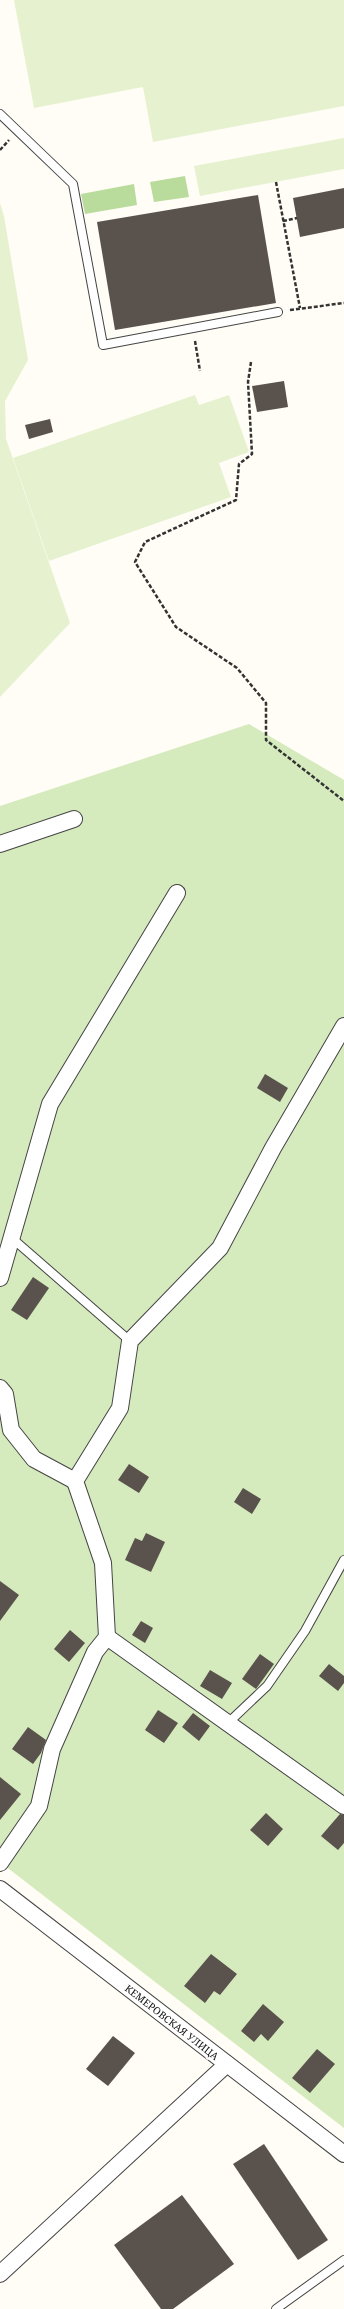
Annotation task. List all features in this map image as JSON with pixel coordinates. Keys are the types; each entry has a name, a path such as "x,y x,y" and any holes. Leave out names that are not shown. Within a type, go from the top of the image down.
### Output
{"street":[{"path":"0,844 74,819"},
{"path":"0,1278 13,1239 50,1104 177,892"},
{"path":"75,1481 120,1408 130,1342 220,1248 272,1148 344,1026"},
{"path":"0,1388 5,1394 11,1430 34,1459 75,1481 103,1563 107,1637 95,1652 52,1749 39,1806 0,1863"},
{"path":"107,1637 344,1806"},
{"name":"КЕМЕРОВСКАЯ УЛИЦА","path":"0,1889 344,2154"},
{"path":"0,2274 227,2064"}],"lane":[{"path":"0,114 73,184 103,345 278,312"},
{"path":"13,1239 130,1342"},
{"path":"228,1723 267,1686 305,1631 344,1560"},
{"path":"276,2309 344,2260"}],"path":[{"path":"276,182 300,308"},
{"path":"283,221 296,218"},
{"path":"278,312 344,303"},
{"path":"193,329 200,371"},
{"path":"252,362 248,382 252,454 239,464 236,500 145,542 136,562 176,627 237,668 266,703 266,740 344,801"}],"green space":[{"path":"14,0 344,0 344,106 153,142 143,87 34,108"},
{"path":"344,138 344,169 200,196 194,166"},
{"path":"185,176 189,197 154,202 150,182"},
{"path":"134,184 137,205 85,214 81,194"},
{"path":"0,203 4,216 28,360 5,401 6,439 70,623 0,697"},
{"path":"195,395 199,405 229,395 249,452 219,463 231,497 49,561 13,458"},
{"path":"249,724 344,780 344,2128 0,1862 0,806"}],"building":[{"path":"344,188 344,228 300,237 293,198"},
{"path":"258,195 276,303 115,330 97,222"},
{"path":"284,381 288,407 257,412 252,386"},
{"path":"50,419 53,432 29,439 25,425"},
{"path":"265,1074 288,1088 280,1102 257,1088"},
{"path":"33,1277 49,1288 27,1320 11,1310"},
{"path":"129,1464 149,1477 139,1493 118,1480"},
{"path":"243,1488 261,1499 252,1514 234,1502"},
{"path":"146,1533 165,1542 151,1572 125,1560 135,1538 142,1541"},
{"path":"0,1581 19,1595 0,1621"},
{"path":"141,1621 153,1628 145,1643 132,1635"},
{"path":"70,1630 85,1643 69,1662 54,1649"},
{"path":"260,1654 274,1664 256,1689 242,1679"},
{"path":"329,1664 344,1676 344,1683 338,1691 319,1676"},
{"path":"210,1670 232,1683 222,1699 200,1686"},
{"path":"158,1710 178,1723 164,1743 145,1730"},
{"path":"193,1713 210,1726 199,1741 182,1727"},
{"path":"28,1727 46,1740 41,1753 33,1764 12,1749"},
{"path":"0,1777 21,1794 0,1820"},
{"path":"266,1813 283,1829 268,1846 250,1830"},
{"path":"340,1814 344,1815 344,1843 338,1850 321,1836"},
{"path":"211,1954 237,1974 220,1995 214,1991 205,2003 184,1986"},
{"path":"263,2004 284,2022 268,2041 261,2034 254,2042 241,2031"},
{"path":"113,2036 135,2053 108,2086 86,2069"},
{"path":"317,2049 335,2064 310,2093 292,2078"},
{"path":"264,2144 328,2240 298,2260 233,2164"},
{"path":"182,2195 234,2264 173,2309 161,2309 114,2245"}]}
